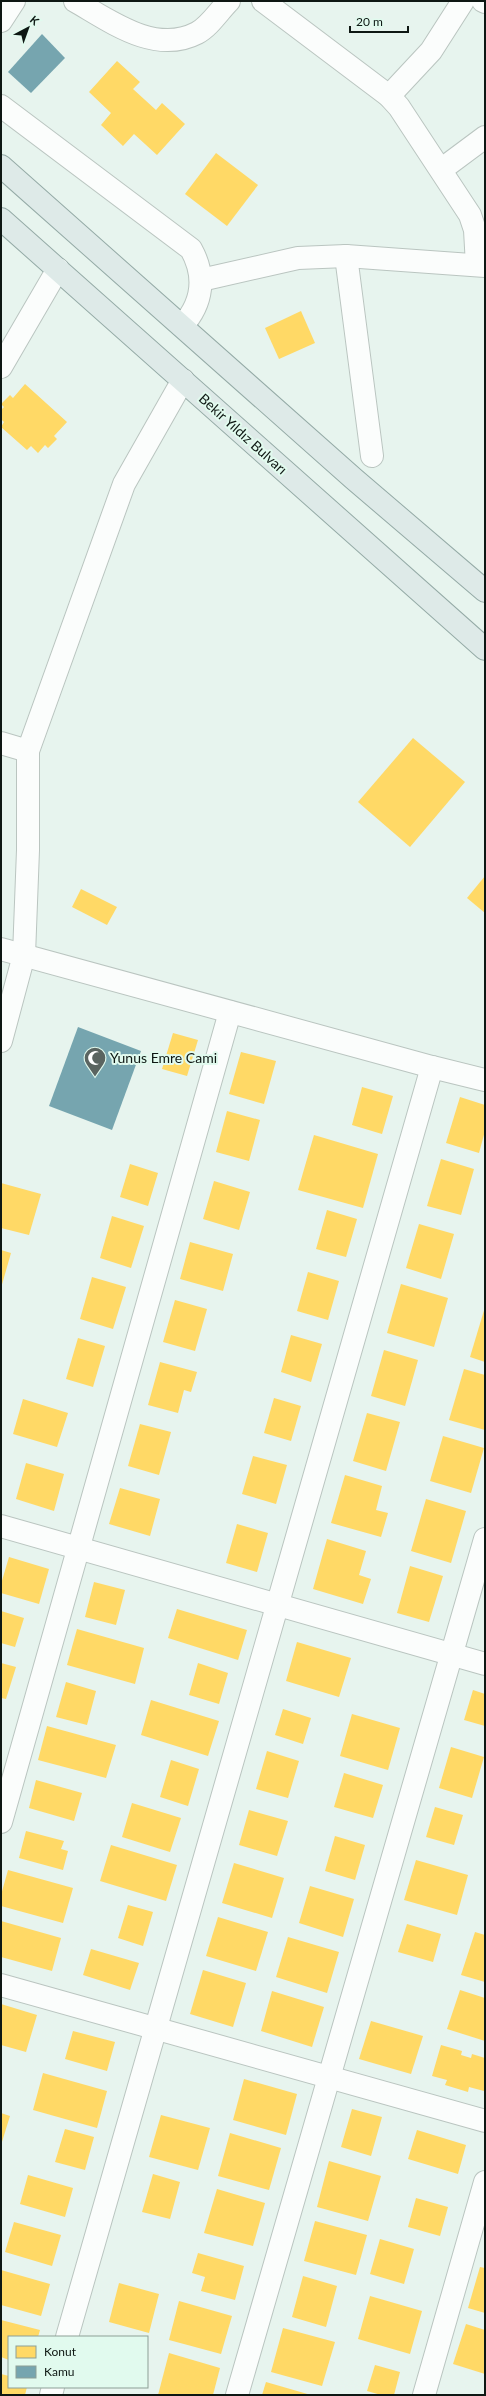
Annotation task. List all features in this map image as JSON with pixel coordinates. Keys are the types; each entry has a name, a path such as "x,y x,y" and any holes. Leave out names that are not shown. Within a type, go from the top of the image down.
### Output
{"main road":[{"path":"1,166 485,592"},
{"name":"Bekir Yıldız Bulvarı","path":"1,219 485,649"}],"street":[{"path":"1,20 14,1"},
{"path":"75,1 130,32 154,38 167,39 181,38 197,33 229,1"},
{"path":"201,280 298,258 346,256 481,266 475,230 470,215 442,169 389,96 263,1"},
{"path":"389,96 431,51 463,1"},
{"path":"1,106 191,249 200,269 200,290 194,310 182,326"},
{"path":"442,169 485,137"},
{"path":"346,256 372,456"},
{"path":"1,366 58,269"},
{"path":"1,1041 24,955 28,850 28,751 124,484 183,380"},
{"path":"1,743 28,751"},
{"path":"1,949 432,1067 485,1080"},
{"path":"1,1822 230,1012"},
{"path":"67,2336 432,1067"},
{"path":"1,1526 485,1664"},
{"path":"237,2395 485,1538"},
{"path":"1,1985 485,2121"},
{"path":"424,2395 485,2182"}],"building: Konut":[{"path":"117,61 140,82 133,89 156,110 162,103 185,124 157,155 134,134 123,146 101,125 111,113 89,92"},
{"path":"216,153 258,185 227,226 185,194"},
{"path":"301,311 315,343 279,359 265,328"},
{"path":"25,384 67,422 54,436 57,439 48,448 45,445 38,453 31,446 27,450 1,427 4,422 1,419 1,410 4,407 1,404 10,395 13,398"},
{"path":"413,738 465,782 410,847 358,802"},
{"path":"485,876 485,913 467,898"},
{"path":"81,889 117,907 107,925 72,907"},
{"path":"173,1033 198,1040 187,1076 162,1069"},
{"path":"241,1052 276,1061 264,1104 229,1094"},
{"path":"362,1087 393,1096 382,1134 352,1125"},
{"path":"460,1097 485,1105 485,1131 479,1153 446,1143"},
{"path":"227,1111 260,1120 249,1161 216,1152"},
{"path":"314,1135 378,1154 363,1208 298,1190"},
{"path":"441,1159 474,1169 461,1215 427,1206"},
{"path":"130,1164 158,1173 148,1206 120,1197"},
{"path":"214,1181 250,1192 239,1230 203,1219"},
{"path":"1,1183 41,1194 29,1235 1,1228"},
{"path":"327,1210 357,1219 346,1257 316,1249"},
{"path":"112,1216 144,1226 131,1268 100,1258"},
{"path":"419,1224 454,1234 441,1279 406,1268"},
{"path":"190,1242 233,1254 223,1291 180,1279"},
{"path":"1,1250 11,1253 1,1288"},
{"path":"308,1272 339,1281 328,1320 297,1311"},
{"path":"92,1277 126,1287 113,1329 80,1319"},
{"path":"401,1284 448,1298 434,1347 387,1333"},
{"path":"175,1300 207,1309 195,1351 163,1342"},
{"path":"485,1307 485,1362 470,1357"},
{"path":"291,1335 322,1344 311,1382 281,1372"},
{"path":"78,1338 105,1346 93,1387 66,1379"},
{"path":"384,1350 418,1360 405,1406 371,1396"},
{"path":"160,1362 197,1372 191,1392 184,1390 178,1413 148,1405"},
{"path":"464,1369 485,1375 485,1430 449,1420"},
{"path":"274,1398 301,1406 291,1441 264,1433"},
{"path":"23,1399 68,1413 57,1447 13,1434"},
{"path":"367,1413 400,1422 386,1471 353,1461"},
{"path":"140,1424 171,1432 159,1475 128,1466"},
{"path":"443,1436 484,1448 471,1493 430,1481"},
{"path":"253,1456 287,1465 276,1504 242,1494"},
{"path":"26,1463 64,1474 54,1511 16,1499"},
{"path":"345,1475 382,1486 376,1510 388,1513 381,1537 331,1523"},
{"path":"120,1488 160,1499 150,1536 109,1524"},
{"path":"426,1499 466,1511 451,1563 411,1551"},
{"path":"237,1524 268,1533 257,1572 226,1563"},
{"path":"327,1539 366,1551 359,1575 371,1579 363,1604 313,1589"},
{"path":"9,1557 49,1569 39,1604 1,1593 1,1584"},
{"path":"410,1566 443,1576 429,1622 397,1613"},
{"path":"94,1582 125,1590 116,1625 85,1617"},
{"path":"177,1609 247,1630 238,1660 168,1638"},
{"path":"1,1611 24,1618 15,1647 1,1643"},
{"path":"77,1629 144,1648 135,1684 67,1665"},
{"path":"297,1642 351,1658 339,1697 286,1681"},
{"path":"1,1663 16,1667 6,1699 1,1698"},
{"path":"198,1663 228,1673 219,1704 189,1695"},
{"path":"66,1682 96,1691 87,1725 56,1717"},
{"path":"473,1690 485,1694 485,1726 464,1720"},
{"path":"151,1700 219,1721 208,1756 141,1735"},
{"path":"283,1709 311,1718 303,1744 275,1735"},
{"path":"352,1714 400,1728 388,1770 340,1756"},
{"path":"47,1726 116,1745 106,1778 38,1760"},
{"path":"451,1747 484,1757 472,1798 439,1788"},
{"path":"267,1751 299,1761 288,1798 256,1789"},
{"path":"171,1760 199,1769 188,1806 160,1797"},
{"path":"344,1773 383,1785 373,1818 334,1807"},
{"path":"36,1780 82,1793 74,1821 29,1808"},
{"path":"132,1803 181,1818 170,1852 122,1837"},
{"path":"435,1807 463,1815 454,1845 426,1837"},
{"path":"249,1810 288,1821 277,1856 239,1845"},
{"path":"26,1831 64,1841 61,1849 68,1851 63,1870 19,1858"},
{"path":"335,1836 365,1845 355,1880 325,1871"},
{"path":"111,1845 177,1865 166,1901 100,1881"},
{"path":"416,1860 468,1875 457,1915 404,1900"},
{"path":"234,1863 284,1878 272,1918 222,1903"},
{"path":"8,1870 73,1888 63,1923 1,1906 1,1895"},
{"path":"310,1886 354,1899 343,1937 299,1923"},
{"path":"128,1905 153,1912 143,1946 118,1938"},
{"path":"218,1917 268,1932 256,1971 206,1956"},
{"path":"1,1921 61,1938 52,1971 1,1957"},
{"path":"407,1924 441,1934 433,1962 398,1952"},
{"path":"475,1932 485,1935 485,1982 461,1975"},
{"path":"288,1937 339,1952 327,1993 276,1977"},
{"path":"91,1949 139,1963 130,1990 83,1975"},
{"path":"203,1970 246,1983 233,2027 190,2014"},
{"path":"460,1990 485,1998 485,2041 447,2029"},
{"path":"272,1991 324,2007 312,2047 261,2031"},
{"path":"1,2004 37,2015 26,2052 1,2045"},
{"path":"371,2021 423,2036 411,2074 359,2059"},
{"path":"73,2031 115,2042 107,2071 65,2059"},
{"path":"441,2045 462,2051 461,2055 471,2058 472,2054 485,2058 484,2091 469,2087 468,2092 445,2085 447,2080 432,2076"},
{"path":"43,2073 107,2091 97,2128 33,2110"},
{"path":"244,2079 297,2094 286,2135 233,2120"},
{"path":"352,2109 382,2117 371,2156 341,2147"},
{"path":"1,2113 10,2116 1,2145"},
{"path":"161,2115 210,2128 198,2170 149,2157"},
{"path":"65,2129 94,2137 85,2170 55,2162"},
{"path":"417,2130 466,2145 458,2174 408,2159"},
{"path":"230,2133 281,2148 269,2190 218,2176"},
{"path":"329,2161 381,2176 368,2221 317,2207"},
{"path":"153,2174 180,2182 170,2219 142,2212"},
{"path":"28,2175 73,2188 65,2217 20,2204"},
{"path":"217,2189 265,2203 253,2246 204,2233"},
{"path":"416,2198 448,2207 440,2236 408,2227"},
{"path":"315,2221 367,2235 356,2275 304,2261"},
{"path":"14,2222 61,2235 52,2266 5,2252"},
{"path":"380,2239 414,2249 404,2284 370,2274"},
{"path":"198,2253 244,2266 235,2300 201,2291 205,2277 192,2273"},
{"path":"480,2267 485,2268 485,2313 468,2308"},
{"path":"1,2270 50,2284 41,2316 1,2305"},
{"path":"303,2276 337,2286 326,2327 292,2317"},
{"path":"119,2283 159,2294 149,2333 109,2322"},
{"path":"370,2296 422,2311 410,2354 358,2339"},
{"path":"179,2301 232,2316 221,2354 169,2340"},
{"path":"1,2320 40,2330 38,2336 8,2336 8,2360 1,2357"},
{"path":"466,2324 485,2330 485,2374 453,2364"},
{"path":"283,2328 335,2342 322,2386 271,2372"},
{"path":"169,2353 220,2368 213,2395 158,2395"},
{"path":"375,2365 400,2372 394,2395 381,2395 367,2391"},
{"path":"1,2374 8,2376 8,2388 27,2388 25,2395 1,2395"},
{"path":"266,2382 311,2395 262,2395"}],"building: Kamu":[{"path":"42,34 65,58 31,93 8,72"},
{"name":"Yunus Emre Cami","path":"78,1027 141,1051 112,1130 49,1106"}],"place":[{"name":"Yunus Emre Cami","path":"95,1078"}]}
